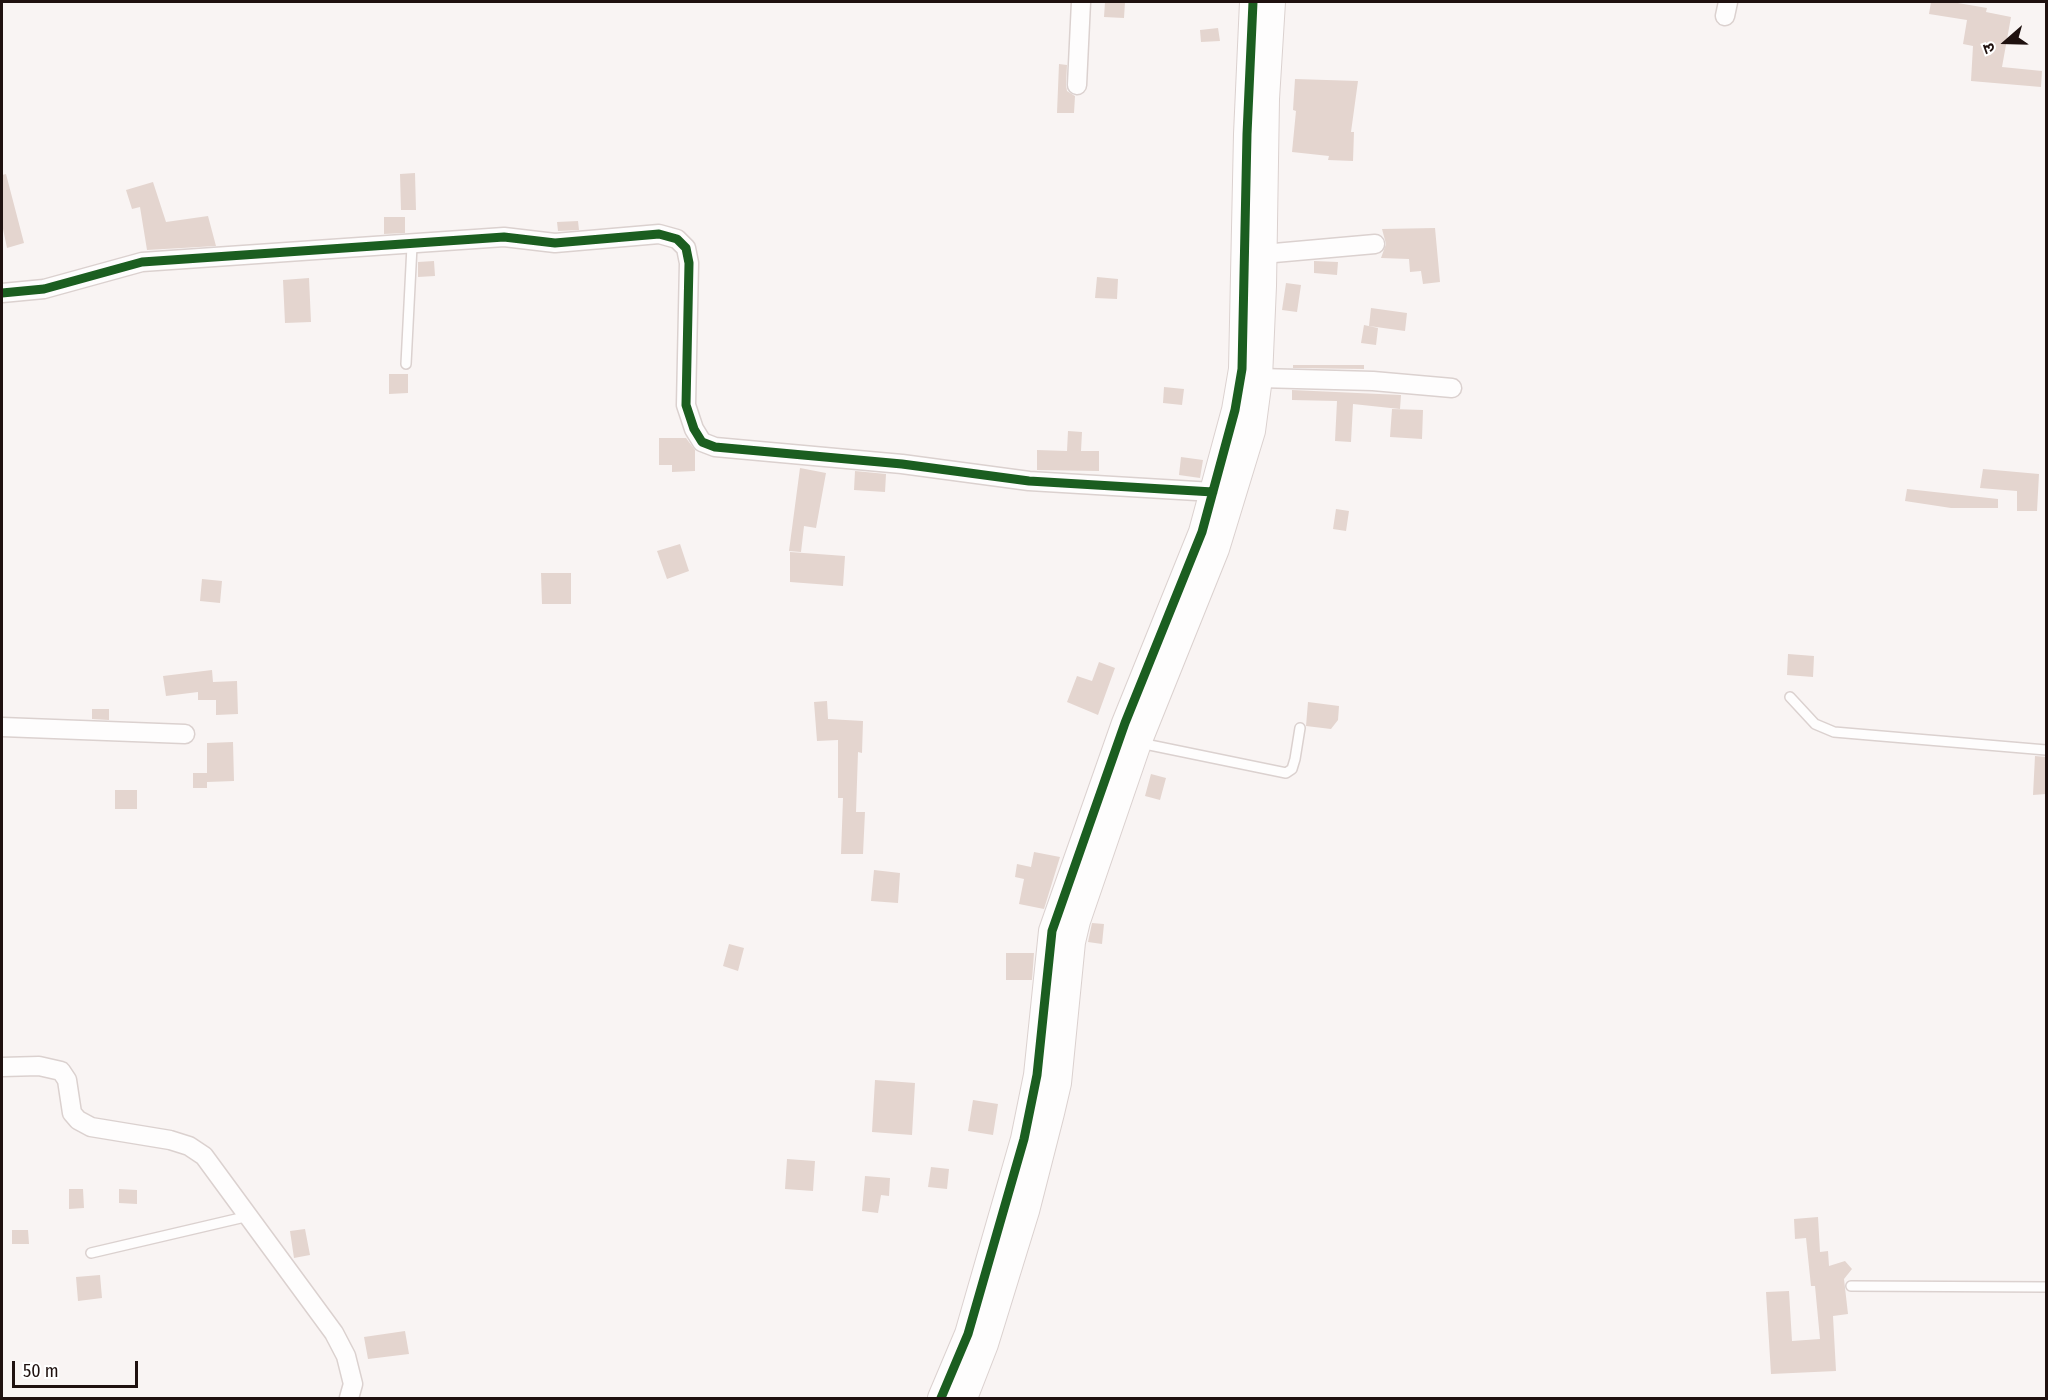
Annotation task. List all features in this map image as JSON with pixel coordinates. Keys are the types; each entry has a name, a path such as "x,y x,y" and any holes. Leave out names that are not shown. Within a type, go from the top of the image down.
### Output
{"street":[{"path":"1077,85 1081,2"},
{"path":"941,1398 969,1334 1024,1139 1037,1075 1052,931 1125,723 1202,532 1235,410 1242,369 1247,134 1253,2"},
{"path":"964,1398 986,1344 1016,1245 1051,1113 1058,1083 1072,942 1077,921 1138,742 1223,531 1252,431 1258,378 1266,99 1272,2"},
{"path":"2,293 44,289 142,262 274,251 412,246 504,237 555,243 659,234 677,239 686,248 689,264 686,405 702,442 715,447 872,461 1029,481 1213,492"},
{"path":"1263,255 1374,244"},
{"path":"1258,378 1390,382 1452,388"},
{"path":"2,727 185,734"},
{"path":"2,1067 39,1066 61,1071 67,1080 72,1113 91,1127 170,1140 189,1146 204,1156 334,1333 346,1356 353,1384 350,1398"}],"lane":[{"path":"406,363 412,246"},
{"path":"1790,697 1815,724 1834,732 2046,750"},
{"path":"1138,742 1286,773 1292,769 1300,728"},
{"path":"91,1253 249,1216"},
{"path":"1851,1286 2046,1287"}],"building":[{"path":"1105,2 1125,2 1124,18 1104,17"},
{"path":"1931,2 1952,2 1987,8 1986,12 2011,17 2002,67 2042,71 2041,87 1971,81 1973,46 1963,44 1967,20 1929,14"},
{"path":"1218,28 1220,41 1201,42 1200,30"},
{"path":"1059,64 1067,65 1066,85 1067,91 1075,96 1074,113 1057,113"},
{"path":"1295,79 1358,81 1351,132 1354,132 1353,161 1328,160 1329,156 1292,152 1296,111 1293,110"},
{"path":"415,173 416,210 401,210 400,174"},
{"path":"6,174 24,243 7,248 2,224 2,175"},
{"path":"153,182 166,222 208,216 216,246 147,250 140,207 132,209 126,190"},
{"path":"384,217 405,217 405,233 384,234"},
{"path":"578,221 579,230 558,231 557,222"},
{"path":"1435,228 1440,282 1423,284 1421,271 1410,272 1409,259 1381,258 1386,244 1382,229"},
{"path":"434,261 435,276 418,277 418,262"},
{"path":"1314,261 1338,262 1337,275 1314,273"},
{"path":"1097,277 1118,279 1117,299 1095,298"},
{"path":"309,278 311,322 285,323 283,280"},
{"path":"1286,283 1301,285 1297,312 1282,310"},
{"path":"1371,308 1407,313 1405,331 1369,326"},
{"path":"1364,325 1378,328 1376,345 1361,343"},
{"path":"1293,365 1364,365 1364,369 1293,368"},
{"path":"389,374 408,374 408,393 389,394"},
{"path":"1164,387 1184,389 1182,405 1163,403"},
{"path":"1292,390 1401,395 1400,409 1353,404 1351,442 1335,441 1337,401 1292,400"},
{"path":"1392,409 1423,410 1422,439 1390,437"},
{"path":"1068,431 1082,432 1081,451 1099,451 1099,471 1037,470 1037,450 1067,451"},
{"path":"659,438 686,438 695,450 695,471 672,472 672,465 659,465"},
{"path":"1181,457 1203,460 1200,478 1179,475"},
{"path":"800,468 826,473 816,528 804,526 801,552 789,551"},
{"path":"1983,469 2039,474 2037,511 2017,511 2017,491 1980,488"},
{"path":"855,471 886,474 885,492 854,490"},
{"path":"1907,489 1998,499 1998,508 1951,508 1905,501"},
{"path":"1336,509 1349,511 1346,531 1333,529"},
{"path":"680,544 689,571 667,579 657,551"},
{"path":"790,552 845,556 843,586 790,582"},
{"path":"541,573 571,573 571,604 542,604"},
{"path":"202,579 222,581 220,603 200,601"},
{"path":"1788,654 1814,656 1813,677 1787,675"},
{"path":"1099,662 1115,668 1098,715 1067,702 1077,676 1092,681"},
{"path":"212,670 213,682 237,681 238,714 216,715 216,700 198,700 198,692 166,696 163,676"},
{"path":"827,701 828,719 863,721 862,753 858,752 856,812 865,812 863,854 841,854 843,798 838,798 838,740 817,741 814,702"},
{"path":"1308,702 1339,706 1338,720 1331,729 1306,726"},
{"path":"92,709 109,709 109,720 92,719"},
{"path":"233,742 234,781 207,782 207,743"},
{"path":"2035,756 2046,757 2046,794 2033,795"},
{"path":"193,773 207,773 207,788 193,788"},
{"path":"1151,774 1166,778 1160,800 1145,796"},
{"path":"115,790 137,790 137,809 115,809"},
{"path":"1034,852 1060,857 1044,909 1019,904 1024,879 1015,877 1017,864 1031,867"},
{"path":"874,870 900,873 898,903 871,901"},
{"path":"1092,923 1104,924 1102,944 1088,942"},
{"path":"729,944 744,948 738,971 723,966"},
{"path":"1006,953 1034,953 1032,980 1006,980"},
{"path":"875,1080 915,1083 912,1135 872,1132"},
{"path":"973,1100 998,1104 993,1135 968,1131"},
{"path":"787,1159 815,1161 813,1191 785,1189"},
{"path":"931,1167 949,1169 947,1189 928,1187"},
{"path":"865,1176 890,1178 889,1196 881,1195 878,1213 862,1211"},
{"path":"69,1189 83,1189 84,1208 69,1209"},
{"path":"119,1189 137,1190 137,1204 119,1203"},
{"path":"1818,1217 1820,1252 1828,1251 1829,1266 1845,1261 1852,1269 1844,1279 1848,1314 1833,1316 1836,1371 1771,1374 1766,1292 1789,1291 1792,1341 1820,1339 1815,1286 1811,1286 1806,1238 1795,1239 1794,1219"},
{"path":"305,1229 310,1255 294,1258 290,1231"},
{"path":"12,1230 28,1230 29,1244 12,1244"},
{"path":"100,1275 102,1298 78,1301 76,1277"},
{"path":"405,1331 409,1354 368,1359 364,1337"}],"cycle path":[{"path":"941,1398 968,1334 1024,1139 1037,1075 1052,931 1125,723 1202,532 1235,410 1242,369 1247,134 1253,2"},
{"path":"2,293 44,289 142,262 504,237 555,243 659,234 677,239 686,248 689,263 686,405 694,429 702,442 715,447 902,464 1029,481 1213,492"}]}
